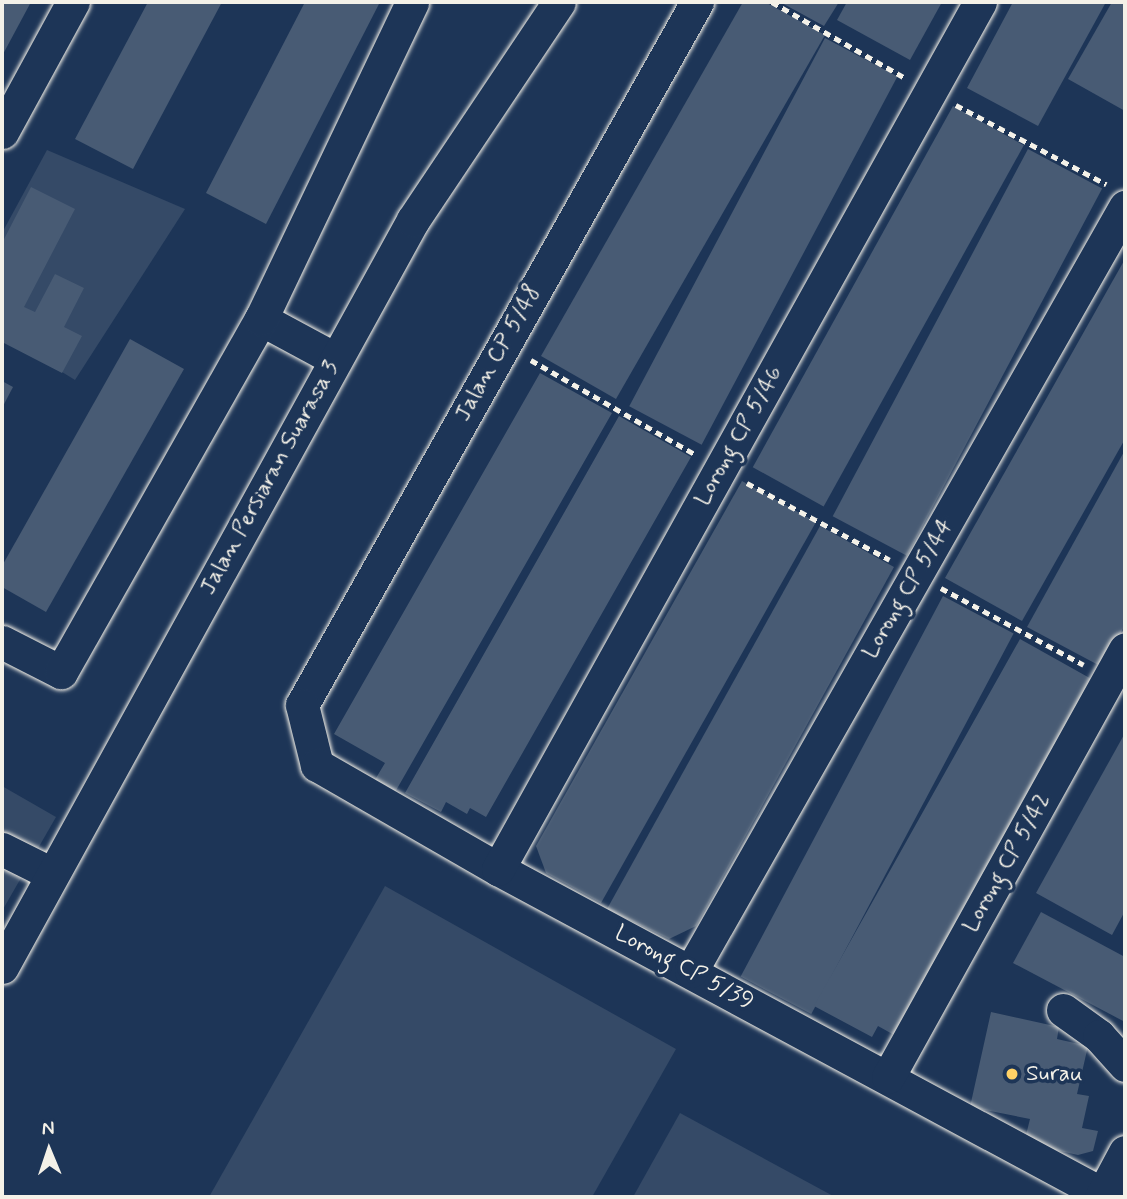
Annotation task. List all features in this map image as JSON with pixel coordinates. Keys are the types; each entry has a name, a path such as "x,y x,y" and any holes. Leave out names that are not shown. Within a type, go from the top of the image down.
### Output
{"street":[{"path":"2,132 73,2"},
{"path":"2,642 61,672 261,319 412,2"},
{"name":"Jalan Persiaran Suarasa 3","path":"2,967 413,220 559,2"},
{"name":"Jalan CP 5/48","path":"302,705 697,2"},
{"name":"Lorong CP 5/46","path":"498,870 980,2"},
{"name":"Lorong CP 5/44","path":"691,971 1125,207"},
{"path":"261,319 335,359"},
{"name":"Lorong CP 5/42","path":"888,1077 1125,649"},
{"name":"Lorong CP 5/39","path":"302,705 317,765 498,870 691,971 1104,1196"},
{"path":"2,849 52,874"},
{"path":"1063,1010 1099,1036 1125,1065"},
{"path":"1104,1196 1125,1152"}],"path":[{"path":"502,345 721,469 1109,679"}],"shaded area":[{"path":"47,150 185,209 75,380 2,335 2,233"},
{"path":"2,786 56,817 2,911"},
{"path":"385,886 676,1049 592,1197 209,1197"},
{"path":"680,1113 835,1197 633,1197"}],"building":[{"path":"2,2 31,2 2,56"},
{"path":"148,2 222,2 133,169 75,139"},
{"path":"305,2 380,2 266,224 206,193"},
{"path":"743,2 765,2 825,35 616,399 541,356"},
{"path":"780,2 839,2 824,26"},
{"path":"847,2 942,2 910,60 837,20"},
{"path":"1013,2 1106,2 1038,126 967,88"},
{"path":"1112,2 1125,2 1125,111 1068,79"},
{"path":"825,38 897,76 702,445 629,406"},
{"path":"953,106 1024,145 824,506 753,467"},
{"path":"1028,149 1102,188 907,556 833,516"},
{"path":"31,187 75,209 24,307 35,312 55,274 84,288 64,327 82,336 62,373 2,342 2,243"},
{"path":"1125,259 1125,439 1022,621 945,578"},
{"path":"130,339 184,369 46,612 2,587 2,566"},
{"path":"540,373 612,413 394,794 373,783 385,763 334,734"},
{"path":"2,381 13,387 2,408"},
{"path":"619,416 691,457 486,817 470,808 467,814 446,802 441,812 405,793"},
{"path":"1125,450 1125,625 1102,667 1027,627"},
{"path":"742,481 816,522 601,903 546,873 536,846"},
{"path":"820,526 894,567 696,926 669,939 607,909"},
{"path":"943,596 1014,634 811,1014 741,977"},
{"path":"1020,639 1095,681 896,1036 878,1026 872,1037 814,1006"},
{"path":"1125,733 1125,911 1112,935 1036,893"},
{"path":"1041,912 1125,957 1125,1022 1013,963"},
{"path":"991,1012 1059,1027 1057,1039 1088,1046 1077,1094 1089,1096 1082,1128 1098,1131 1093,1151 1078,1155 1024,1143 1030,1119 970,1107"}],"place":[{"name":"Surau","path":"1012,1074"}]}
